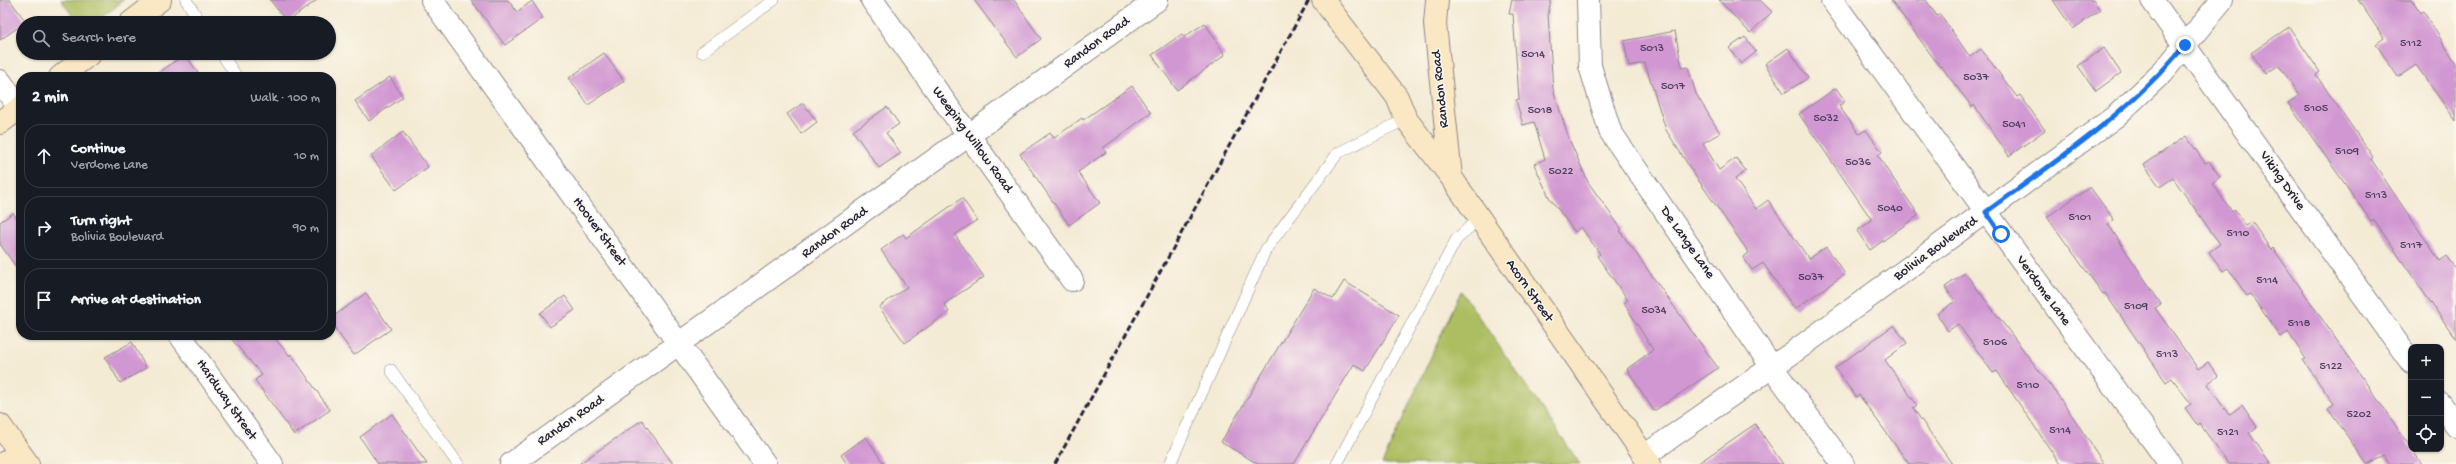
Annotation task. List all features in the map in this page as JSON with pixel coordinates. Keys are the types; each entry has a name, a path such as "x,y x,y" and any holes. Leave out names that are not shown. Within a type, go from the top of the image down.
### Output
{"street":[{"path":"139,16 160,0"},
{"name":"Hoover Street","path":"432,0 765,464"},
{"name":"Weeping Willow Road","path":"872,0 1072,280"},
{"name":"Randon Road","path":"511,464 1157,0"},
{"name":"Acorn Street","path":"1309,0 1387,105 1406,119"},
{"name":"Acorn Street","path":"1323,0 1397,97 1406,119 1451,177 1647,460"},
{"name":"Randon Road","path":"1437,0 1435,24 1451,177"},
{"name":"De Lange Lane","path":"1588,0 1590,66 1610,131 1772,366 1843,464"},
{"name":"Verdome Lane","path":"1832,0 2170,464"},
{"name":"Viking Drive","path":"2152,0 2408,358"},
{"name":"Bolivia Boulevard","path":"1647,460 1772,366 1986,212 2116,116 2163,72 2222,0"},
{"path":"69,72 83,60"},
{"path":"0,81 16,102"},
{"path":"0,123 16,112"},
{"name":"Hardway Street","path":"184,340 272,464"},
{"path":"2444,408 2456,426"},
{"path":"0,425 17,460"}],"lane":[{"path":"186,0 196,16"},
{"path":"702,52 774,0"},
{"path":"226,60 234,72"},
{"path":"1170,464 1266,249 1338,153 1406,119"},
{"path":"1337,464 1456,240 1479,218"},
{"path":"391,370 458,464"}],"green space":[{"path":"61,0 124,0 105,16 73,16"},
{"path":"1461,291 1580,464 1382,464"}],"building":[{"path":"0,0 10,0 22,16 16,16 16,29 0,40"},
{"path":"270,0 317,0 295,16 282,16"},
{"path":"471,0 508,0 517,12 532,1 543,18 505,45"},
{"path":"974,0 1014,0 1041,39 1017,57"},
{"path":"1512,0 1551,0 1548,14 1553,89 1569,139 1588,182 1622,230 1620,231 1718,368 1654,411 1627,369 1653,350 1624,303 1628,300 1597,256 1600,254 1581,227 1575,232 1549,197 1534,164 1545,159 1534,122 1523,125 1516,100 1519,99 1513,14 1509,14"},
{"path":"1719,0 1760,0 1772,12 1750,33"},
{"path":"1891,0 1926,0 1937,16 1940,14 1970,57 1981,49 2017,97 2020,95 2045,130 2009,156 1974,105 1972,107 1941,66 1940,67"},
{"path":"2053,0 2093,0 2100,10 2073,29"},
{"path":"2358,0 2412,0 2421,13 2423,11 2456,63 2456,121 2416,65 2398,77 2376,44 2384,38"},
{"path":"1205,23 1225,55 1177,90 1152,55 1182,34 1184,37"},
{"path":"2289,27 2320,72 2316,75 2373,157 2371,159 2440,261 2447,256 2456,268 2456,339 2373,219 2371,221 2288,103 2300,95 2279,65 2266,74 2251,53"},
{"path":"1675,31 1682,68 1688,67 1696,94 1720,133 1703,143 1719,170 1736,158 1746,171 1735,179 1756,209 1768,200 1809,259 1826,247 1845,274 1795,309 1763,263 1752,270 1743,257 1749,253 1692,171 1666,130 1645,63 1629,66 1624,41"},
{"path":"1745,37 1756,52 1741,64 1729,48"},
{"path":"1788,48 1808,78 1784,93 1765,64"},
{"path":"2104,48 2121,73 2096,91 2078,66"},
{"path":"604,53 624,81 588,105 569,78"},
{"path":"177,60 189,60 198,72 160,72"},
{"path":"390,77 403,97 369,121 355,101"},
{"path":"1132,86 1151,113 1103,148 1106,152 1078,172 1100,203 1069,225 1020,154 1050,133 1054,138"},
{"path":"1836,88 1845,101 1839,106 1859,134 1866,130 1882,152 1878,155 1887,170 1919,215 1870,250 1857,231 1872,220 1799,114"},
{"path":"803,103 817,122 801,134 787,114"},
{"path":"887,107 899,124 886,133 901,153 879,168 853,131"},
{"path":"403,132 428,167 396,190 371,156"},
{"path":"2186,136 2205,163 2209,161 2220,177 2212,183 2232,212 2235,210 2246,226 2252,222 2271,250 2273,248 2408,444 2408,452 2414,452 2422,464 2389,464 2383,455 2370,464 2367,464 2328,409 2334,404 2303,360 2306,359 2288,332 2281,337 2250,294 2247,296 2228,268 2223,271 2209,252 2220,244 2173,178 2160,187 2144,165"},
{"path":"2090,187 2114,220 2108,224 2161,304 2155,308 2198,369 2208,362 2218,376 2207,384 2229,415 2242,405 2257,427 2249,433 2271,464 2228,464 2200,424 2198,426 2185,408 2191,404 2172,378 2166,382 2105,293 2103,294 2047,217"},
{"path":"962,198 977,220 955,235 984,277 944,304 949,312 905,343 879,307 907,287 881,250 903,234 906,238"},
{"path":"13,213 16,217 16,267 0,244 0,222"},
{"path":"1965,273 2065,405 2104,464 2060,464 1997,371 1993,373 1958,324 1948,331 1937,314 1955,301 1945,287"},
{"path":"1344,281 1399,315 1365,371 1354,364 1294,464 1258,464 1221,442 1314,288 1333,299"},
{"path":"366,293 391,329 354,355 336,330 336,314"},
{"path":"565,296 575,310 550,327 540,313"},
{"path":"1894,325 1907,343 1885,360 1917,405 1913,408 1952,464 1909,464 1859,395 1856,397 1835,368"},
{"path":"232,340 276,340 290,356 291,354 330,410 294,435 255,380 262,375"},
{"path":"132,342 146,368 120,383 105,357"},
{"path":"392,414 427,464 378,464 360,437"},
{"path":"642,420 673,464 579,464"},
{"path":"1755,424 1783,464 1697,464"},
{"path":"866,437 884,464 847,464 841,455"}],"railway":[{"path":"1055,464 1309,0"}],"route":[{"path":"2001,234 1986,212 2116,116 2163,72 2185,45"}]}
